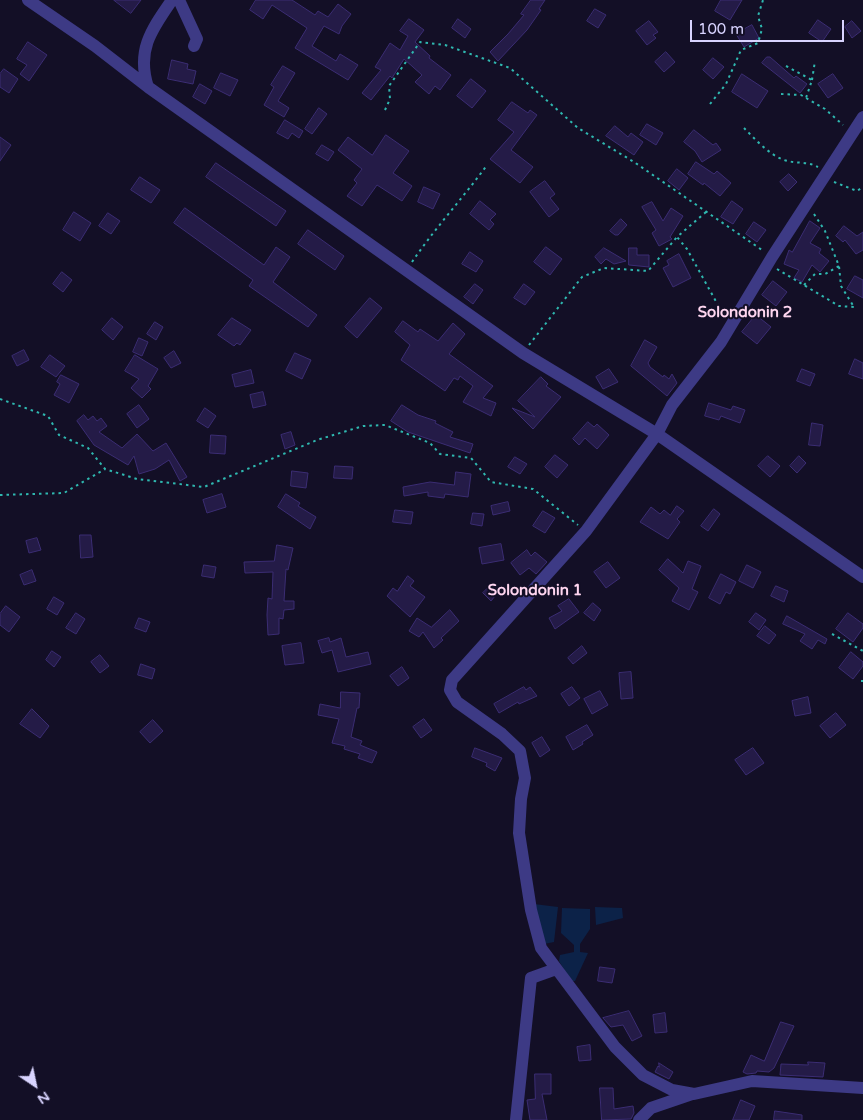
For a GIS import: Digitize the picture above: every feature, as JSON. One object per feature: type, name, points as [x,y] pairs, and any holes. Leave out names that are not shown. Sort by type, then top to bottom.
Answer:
[{"type":"street","points":[[28,0],[524,353],[657,434],[863,577]]},
{"type":"street","points":[[148,87],[143,66],[145,49],[152,29],[172,0]]},
{"type":"street","points":[[179,0],[196,39],[194,46]]},
{"type":"street","points":[[694,1094],[672,1090],[644,1075],[615,1047],[541,948],[530,910],[519,833],[521,799],[525,778],[520,752],[502,734],[457,702],[450,690],[452,680],[586,531],[657,434],[672,405],[730,327],[770,260],[863,117]]},
{"type":"street","points":[[516,1120],[531,978],[556,969]]},
{"type":"street","points":[[638,1120],[651,1108],[694,1094],[752,1080],[863,1088]]},
{"type":"path","points":[[710,104],[726,84],[741,50],[758,43],[762,29],[758,16],[763,0]]},
{"type":"path","points":[[385,110],[390,99],[389,86],[420,42],[445,45],[510,68],[578,128],[634,162],[706,212],[804,285],[838,306],[854,307],[841,286],[839,266],[825,230],[807,203]]},
{"type":"path","points":[[806,98],[812,80],[815,61]]},
{"type":"path","points":[[786,66],[812,80]]},
{"type":"path","points":[[781,94],[801,95],[825,109],[851,135]]},
{"type":"path","points":[[744,128],[762,146],[782,159],[810,163],[825,175],[857,191],[863,187]]},
{"type":"path","points":[[406,270],[433,231],[468,192],[487,165]]},
{"type":"path","points":[[524,353],[582,277],[604,268],[648,271],[677,237],[706,212]]},
{"type":"path","points":[[677,237],[687,249],[730,327]]},
{"type":"path","points":[[804,285],[815,274],[825,274],[839,266]]},
{"type":"path","points":[[0,399],[48,416],[59,436],[88,448],[106,469],[137,479],[204,487],[317,440],[363,426],[385,425],[430,443],[440,454],[471,458],[491,482],[534,490],[586,531]]},
{"type":"path","points":[[0,496],[64,494],[106,469]]},
{"type":"path","points":[[832,634],[863,651]]},
{"type":"water","points":[[534,904],[558,907],[554,942],[544,944]]},
{"type":"water","points":[[595,907],[622,908],[623,918],[596,925]]},
{"type":"water","points":[[562,908],[590,909],[590,929],[580,944],[580,952],[588,953],[575,981],[571,981],[559,961],[560,955],[574,952],[574,945],[561,933]]},
{"type":"building","points":[[114,0],[141,0],[131,13]]},
{"type":"building","points":[[256,0],[292,0],[315,15],[318,11],[328,17],[338,4],[351,14],[342,26],[339,34],[324,26],[312,46],[336,61],[340,54],[358,65],[348,80],[295,48],[307,28],[272,5],[263,19],[250,10]]},
{"type":"building","points":[[531,0],[545,0],[539,9],[541,10],[527,30],[498,61],[490,52],[524,15],[521,14]]},
{"type":"building","points":[[721,0],[742,0],[730,20],[715,11]]},
{"type":"building","points":[[595,9],[606,15],[598,28],[587,21]]},
{"type":"building","points":[[409,19],[424,30],[415,42],[430,56],[429,58],[451,75],[440,90],[435,86],[429,94],[415,82],[422,75],[404,59],[392,78],[390,76],[371,100],[362,93],[381,70],[375,67],[390,43],[400,50],[408,36],[400,31]]},
{"type":"building","points":[[458,19],[471,29],[465,38],[452,28]]},
{"type":"building","points":[[818,20],[831,29],[822,42],[809,33]]},
{"type":"building","points":[[649,21],[658,32],[653,35],[656,38],[647,45],[636,31]]},
{"type":"building","points":[[852,21],[861,31],[852,38],[845,27]]},
{"type":"building","points":[[752,25],[759,38],[744,47],[736,34]]},
{"type":"building","points":[[28,42],[47,55],[29,81],[20,74],[27,65],[17,59]]},
{"type":"building","points":[[666,52],[675,62],[664,72],[655,62]]},
{"type":"building","points":[[767,57],[770,57],[794,78],[796,76],[807,84],[800,93],[762,63]]},
{"type":"building","points":[[713,58],[724,67],[713,79],[703,70]]},
{"type":"building","points":[[172,60],[188,64],[187,69],[196,71],[193,84],[168,79]]},
{"type":"building","points":[[283,66],[295,73],[278,101],[289,108],[284,117],[264,105],[274,87],[271,85]]},
{"type":"building","points":[[4,69],[18,79],[9,93],[0,87],[0,74]]},
{"type":"building","points":[[221,73],[238,80],[230,96],[214,88]]},
{"type":"building","points":[[742,74],[768,91],[757,108],[732,92]]},
{"type":"building","points":[[833,74],[843,88],[828,98],[818,84]]},
{"type":"building","points":[[471,79],[486,91],[472,108],[457,96]]},
{"type":"building","points":[[200,84],[212,91],[205,104],[193,97]]},
{"type":"building","points":[[512,102],[528,113],[530,110],[537,115],[511,150],[533,167],[520,183],[490,159],[514,132],[498,120]]},
{"type":"building","points":[[319,108],[327,114],[312,134],[305,129]]},
{"type":"building","points":[[285,120],[303,131],[299,138],[292,133],[288,139],[277,133]]},
{"type":"building","points":[[647,124],[663,133],[656,145],[640,135]]},
{"type":"building","points":[[615,126],[628,137],[631,133],[643,142],[634,155],[606,136]]},
{"type":"building","points":[[694,130],[713,145],[716,143],[721,150],[702,162],[695,151],[684,142]]},
{"type":"building","points":[[386,135],[409,151],[393,173],[412,186],[402,201],[377,185],[362,206],[347,196],[357,183],[354,180],[362,169],[338,150],[348,137],[372,155]]},
{"type":"building","points":[[0,137],[11,145],[0,161]]},
{"type":"building","points":[[322,145],[334,152],[328,161],[316,154]]},
{"type":"building","points":[[696,162],[714,174],[717,171],[731,183],[720,196],[704,183],[703,185],[688,174]]},
{"type":"building","points":[[216,163],[286,211],[276,226],[206,177]]},
{"type":"building","points":[[677,169],[688,178],[679,190],[668,181]]},
{"type":"building","points":[[789,174],[797,182],[788,191],[780,182]]},
{"type":"building","points":[[140,177],[160,190],[151,203],[131,190]]},
{"type":"building","points":[[545,181],[555,194],[550,198],[559,209],[549,217],[530,192]]},
{"type":"building","points":[[424,187],[440,194],[433,209],[418,202]]},
{"type":"building","points":[[480,201],[496,214],[490,220],[494,224],[489,230],[470,214]]},
{"type":"building","points":[[732,201],[743,209],[733,224],[721,217]]},
{"type":"building","points":[[652,202],[663,221],[671,208],[683,216],[670,237],[672,239],[659,246],[652,233],[656,230],[642,207]]},
{"type":"building","points":[[185,208],[264,265],[276,247],[290,257],[273,282],[317,315],[308,327],[249,286],[253,280],[174,223]]},
{"type":"building","points":[[74,212],[91,223],[80,241],[63,230]]},
{"type":"building","points":[[108,213],[120,221],[111,234],[99,226]]},
{"type":"building","points":[[621,219],[627,225],[618,235],[615,235],[610,231]]},
{"type":"building","points":[[810,221],[820,228],[810,243],[821,249],[819,253],[829,261],[820,272],[812,265],[802,282],[794,278],[799,270],[784,264],[789,250],[792,252]]},
{"type":"building","points":[[754,222],[766,230],[757,242],[746,234]]},
{"type":"building","points":[[844,226],[857,236],[863,232],[863,250],[856,254],[845,240],[843,242],[836,236]]},
{"type":"building","points":[[308,230],[344,256],[335,270],[298,244]]},
{"type":"building","points":[[546,247],[562,259],[550,275],[534,262]]},
{"type":"building","points":[[604,248],[626,261],[614,264],[606,259],[601,264],[595,257]]},
{"type":"building","points":[[629,248],[637,248],[637,255],[649,255],[649,267],[629,265]]},
{"type":"building","points":[[470,252],[483,261],[476,272],[462,264]]},
{"type":"building","points":[[679,254],[691,278],[673,287],[663,268],[669,265],[667,261]]},
{"type":"building","points":[[62,272],[72,280],[63,292],[53,284]]},
{"type":"building","points":[[855,276],[863,280],[863,298],[847,289]]},
{"type":"building","points":[[773,281],[787,292],[776,306],[762,295]]},
{"type":"building","points":[[475,284],[483,290],[473,304],[464,297]]},
{"type":"building","points":[[524,284],[535,292],[525,305],[514,298]]},
{"type":"building","points":[[370,298],[382,308],[357,338],[345,327]]},
{"type":"building","points":[[756,315],[771,327],[757,344],[742,332]]},
{"type":"building","points":[[112,318],[123,327],[113,340],[102,330]]},
{"type":"building","points":[[232,318],[251,330],[240,345],[237,343],[234,346],[218,335]]},
{"type":"building","points":[[403,321],[418,332],[420,329],[438,341],[453,323],[465,334],[449,354],[493,386],[483,398],[496,403],[491,416],[463,402],[473,386],[460,376],[458,380],[454,378],[445,391],[401,360],[410,345],[395,332]]},
{"type":"building","points":[[155,322],[163,327],[156,340],[147,334]]},
{"type":"building","points":[[139,338],[148,342],[142,356],[133,352]]},
{"type":"building","points":[[645,340],[657,347],[648,363],[650,367],[663,377],[664,375],[669,379],[672,374],[677,383],[667,396],[631,366]]},
{"type":"building","points":[[24,350],[29,360],[17,366],[12,356]]},
{"type":"building","points":[[174,351],[181,363],[171,368],[164,358]]},
{"type":"building","points":[[295,353],[311,360],[302,379],[286,371]]},
{"type":"building","points":[[50,355],[65,366],[56,377],[41,367]]},
{"type":"building","points":[[135,355],[158,369],[148,386],[151,389],[142,398],[131,388],[139,379],[125,371]]},
{"type":"building","points":[[855,359],[863,363],[863,379],[849,374]]},
{"type":"building","points":[[609,369],[618,382],[603,389],[596,377]]},
{"type":"building","points":[[802,369],[815,374],[810,386],[797,381]]},
{"type":"building","points":[[251,370],[254,383],[235,387],[232,375]]},
{"type":"building","points":[[61,375],[79,384],[69,403],[54,395],[60,384],[57,382]]},
{"type":"building","points":[[541,377],[548,384],[546,386],[561,397],[533,429],[512,408],[535,417],[518,401]]},
{"type":"building","points":[[263,392],[266,405],[253,408],[250,395]]},
{"type":"building","points":[[709,403],[731,410],[733,406],[745,410],[740,423],[721,416],[719,420],[705,416]]},
{"type":"building","points":[[139,405],[149,419],[137,428],[127,414]]},
{"type":"building","points":[[402,405],[418,415],[436,421],[435,423],[453,432],[450,437],[473,444],[470,453],[408,432],[391,421]]},
{"type":"building","points":[[205,408],[216,416],[208,428],[197,421]]},
{"type":"building","points":[[84,415],[88,420],[93,416],[97,421],[101,418],[107,426],[99,432],[122,448],[137,434],[153,451],[166,443],[187,477],[180,481],[169,460],[155,469],[139,474],[134,456],[128,465],[94,445],[77,421]]},
{"type":"building","points":[[588,422],[594,427],[597,424],[609,435],[597,449],[585,438],[579,445],[573,439]]},
{"type":"building","points":[[812,423],[823,425],[820,446],[809,445]]},
{"type":"building","points":[[291,432],[295,445],[285,449],[281,435]]},
{"type":"building","points":[[211,435],[226,436],[225,454],[210,453]]},
{"type":"building","points":[[555,455],[568,465],[557,478],[545,467]]},
{"type":"building","points":[[768,456],[780,466],[770,477],[758,466]]},
{"type":"building","points":[[799,456],[806,463],[797,473],[790,466]]},
{"type":"building","points":[[515,457],[527,464],[520,474],[508,467]]},
{"type":"building","points":[[335,466],[353,467],[352,479],[334,478]]},
{"type":"building","points":[[292,471],[308,473],[306,488],[291,486]]},
{"type":"building","points":[[456,472],[471,474],[468,497],[445,494],[444,498],[428,496],[428,492],[404,496],[403,487],[430,482],[454,485]]},
{"type":"building","points":[[222,494],[226,507],[207,513],[203,500]]},
{"type":"building","points":[[286,494],[300,503],[298,506],[316,517],[310,529],[278,507]]},
{"type":"building","points":[[508,502],[510,511],[493,515],[491,506]]},
{"type":"building","points":[[677,506],[684,511],[677,519],[680,522],[668,539],[640,522],[651,507],[660,514],[664,510],[670,515]]},
{"type":"building","points":[[714,509],[720,514],[708,531],[701,526]]},
{"type":"building","points":[[395,510],[413,512],[411,524],[393,522]]},
{"type":"building","points":[[543,511],[555,518],[545,533],[533,526]]},
{"type":"building","points":[[473,513],[484,514],[482,526],[471,524]]},
{"type":"building","points":[[80,535],[91,535],[93,557],[81,558]]},
{"type":"building","points":[[37,538],[41,550],[29,553],[26,541]]},
{"type":"building","points":[[501,544],[504,560],[482,564],[479,548]]},
{"type":"building","points":[[277,545],[293,548],[288,570],[286,569],[284,601],[294,601],[294,609],[284,610],[283,619],[279,618],[279,634],[268,635],[268,598],[272,599],[273,572],[245,573],[244,562],[274,561]]},
{"type":"building","points":[[527,550],[531,556],[535,552],[547,562],[536,574],[529,568],[520,575],[511,563]]},
{"type":"building","points":[[668,559],[683,573],[688,561],[701,566],[692,589],[698,592],[689,610],[672,601],[679,588],[659,570]]},
{"type":"building","points":[[608,562],[620,578],[606,588],[594,572]]},
{"type":"building","points":[[204,565],[216,567],[214,578],[202,576]]},
{"type":"building","points":[[747,565],[761,572],[753,588],[739,581]]},
{"type":"building","points":[[32,570],[36,581],[24,585],[20,575]]},
{"type":"building","points":[[721,574],[736,582],[730,594],[726,592],[720,604],[709,598]]},
{"type":"building","points":[[408,576],[414,581],[410,586],[425,597],[410,617],[387,596],[393,588],[397,591]]},
{"type":"building","points":[[492,584],[499,591],[491,601],[483,593]]},
{"type":"building","points":[[776,586],[788,591],[784,602],[771,596]]},
{"type":"building","points":[[54,597],[64,603],[57,615],[47,609]]},
{"type":"building","points":[[569,599],[579,612],[555,629],[549,618],[562,611],[558,606]]},
{"type":"building","points":[[593,603],[601,610],[594,621],[584,613]]},
{"type":"building","points":[[6,606],[20,617],[9,632],[0,625],[0,614]]},
{"type":"building","points":[[450,610],[459,621],[441,638],[443,640],[434,648],[423,632],[419,637],[409,631],[417,618],[431,627]]},
{"type":"building","points":[[76,613],[85,619],[76,634],[66,628]]},
{"type":"building","points":[[756,613],[766,620],[759,630],[749,622]]},
{"type":"building","points":[[848,613],[863,624],[863,628],[853,642],[836,629]]},
{"type":"building","points":[[787,616],[827,639],[825,644],[818,640],[812,649],[800,641],[805,634],[783,624]]},
{"type":"building","points":[[139,618],[150,622],[146,632],[135,628]]},
{"type":"building","points":[[765,626],[776,635],[769,644],[757,636]]},
{"type":"building","points":[[329,638],[330,642],[341,638],[346,657],[368,652],[371,664],[338,672],[332,650],[322,653],[318,641]]},
{"type":"building","points":[[301,643],[304,663],[285,665],[282,646]]},
{"type":"building","points":[[582,646],[587,653],[573,664],[568,658]]},
{"type":"building","points":[[52,651],[61,657],[54,667],[46,660]]},
{"type":"building","points":[[851,652],[863,662],[863,666],[853,679],[839,668]]},
{"type":"building","points":[[100,655],[109,666],[100,673],[91,662]]},
{"type":"building","points":[[141,664],[155,669],[152,679],[138,675]]},
{"type":"building","points":[[402,667],[409,678],[398,686],[390,676]]},
{"type":"building","points":[[631,672],[633,698],[621,699],[619,673]]},
{"type":"building","points":[[524,687],[526,690],[530,687],[537,696],[519,704],[518,702],[499,713],[494,704]]},
{"type":"building","points":[[572,687],[580,698],[569,706],[561,694]]},
{"type":"building","points":[[600,691],[608,705],[592,714],[584,699]]},
{"type":"building","points":[[341,692],[360,693],[359,708],[357,708],[351,737],[362,741],[360,745],[377,752],[372,763],[358,758],[360,754],[344,749],[345,746],[332,743],[339,719],[318,715],[320,704],[340,708]]},
{"type":"building","points":[[808,697],[811,713],[795,716],[792,701]]},
{"type":"building","points":[[32,709],[49,726],[40,738],[20,724]]},
{"type":"building","points":[[836,713],[846,725],[830,738],[820,726]]},
{"type":"building","points":[[424,719],[432,730],[421,738],[413,727]]},
{"type":"building","points":[[153,720],[163,731],[150,743],[140,732]]},
{"type":"building","points":[[587,725],[593,735],[573,750],[566,737]]},
{"type":"building","points":[[542,737],[550,750],[540,757],[532,743]]},
{"type":"building","points":[[475,748],[502,758],[495,771],[486,766],[487,763],[472,757]]},
{"type":"building","points":[[753,748],[764,763],[746,775],[735,760]]},
{"type":"building","points":[[600,967],[615,969],[612,983],[598,981]]},
{"type":"building","points":[[629,1011],[642,1036],[632,1041],[623,1025],[611,1027],[603,1018]]},
{"type":"building","points":[[665,1013],[667,1032],[655,1033],[653,1015]]},
{"type":"building","points":[[781,1022],[794,1026],[774,1068],[769,1072],[757,1071],[756,1073],[747,1074],[743,1072],[751,1055],[764,1061]]},
{"type":"building","points":[[590,1045],[591,1060],[579,1061],[577,1047]]},
{"type":"building","points":[[808,1062],[825,1063],[823,1077],[780,1075],[781,1064],[808,1065]]},
{"type":"building","points":[[659,1063],[673,1072],[669,1079],[655,1072],[659,1067]]},
{"type":"building","points":[[535,1074],[551,1074],[551,1094],[542,1094],[547,1120],[530,1120],[527,1100],[535,1099]]},
{"type":"building","points":[[600,1088],[613,1088],[614,1109],[633,1106],[634,1113],[631,1119],[602,1120]]},
{"type":"building","points":[[741,1100],[755,1106],[749,1120],[733,1120]]},
{"type":"building","points":[[775,1111],[802,1115],[802,1120],[774,1120]]},
{"type":"district","name":"Solondonin 2","points":[[745,313]]},
{"type":"district","name":"Solondonin 1","points":[[535,591]]}]
